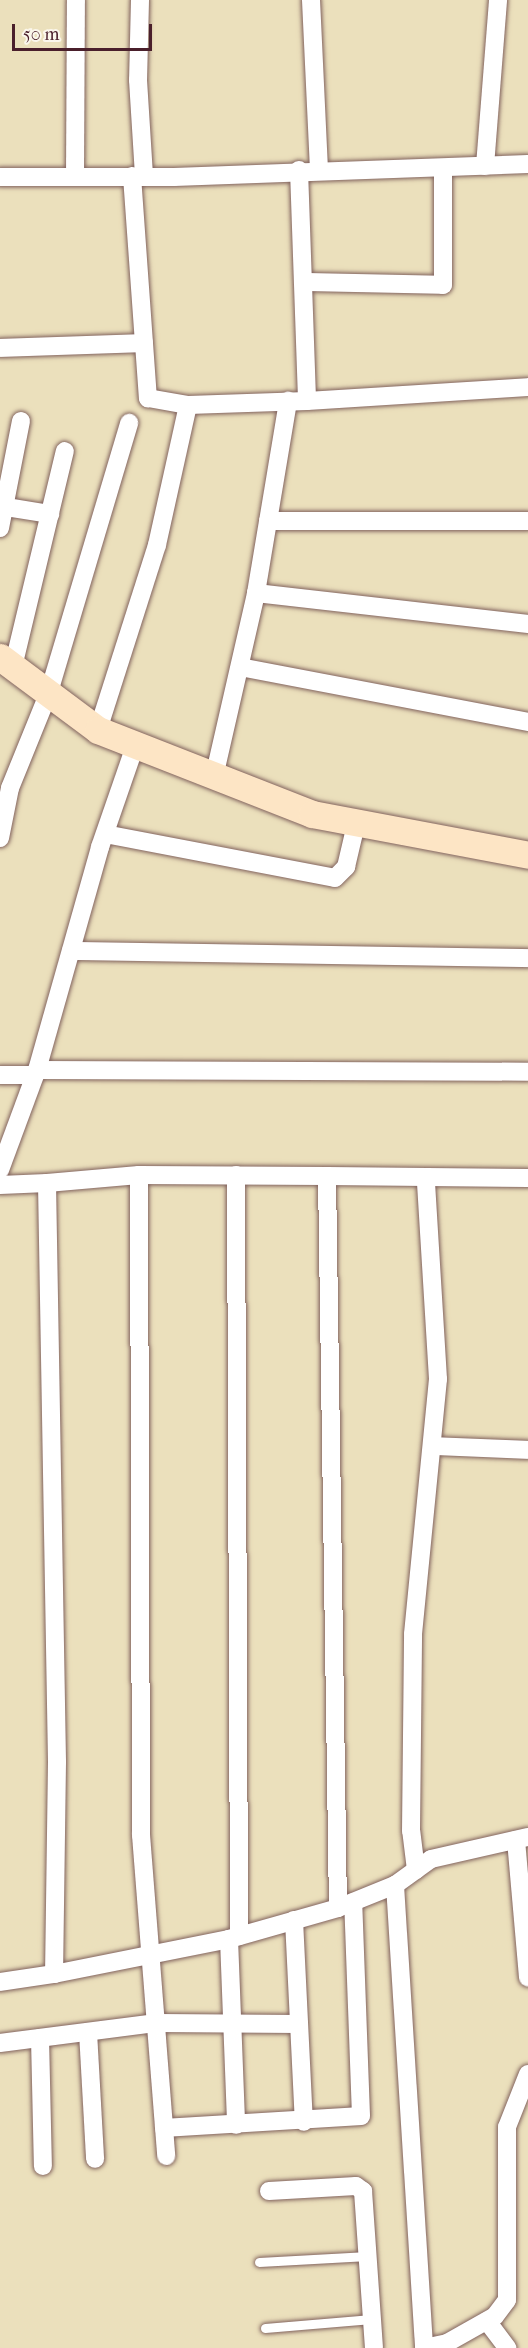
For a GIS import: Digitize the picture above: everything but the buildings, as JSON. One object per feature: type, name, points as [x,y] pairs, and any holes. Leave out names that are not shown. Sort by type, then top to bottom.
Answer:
[{"type":"street","points":[[75,177],[76,0]]},
{"type":"street","points":[[141,0],[138,176],[148,398],[188,405],[307,401],[528,387]]},
{"type":"street","points":[[311,0],[319,170]]},
{"type":"street","points":[[485,166],[498,0]]},
{"type":"street","points":[[0,177],[138,176],[528,164]]},
{"type":"street","points":[[304,282],[443,285],[443,168]]},
{"type":"street","points":[[299,170],[307,401]]},
{"type":"street","points":[[0,348],[144,343]]},
{"type":"street","points":[[214,777],[256,593],[288,400]]},
{"type":"street","points":[[98,730],[157,545],[188,405]]},
{"type":"street","points":[[0,528],[2,507],[21,421]]},
{"type":"street","points":[[0,838],[10,788],[49,692],[129,423]]},
{"type":"street","points":[[65,451],[50,514],[7,662],[98,730],[312,814],[357,820],[528,855]]},
{"type":"street","points":[[2,507],[50,514]]},
{"type":"street","points":[[268,521],[528,521]]},
{"type":"street","points":[[256,593],[528,624]]},
{"type":"street","points":[[240,667],[528,722]]},
{"type":"street","points":[[0,1170],[36,1073],[105,834],[135,746]]},
{"type":"street","points":[[105,834],[335,878],[346,867],[357,820]]},
{"type":"street","points":[[71,951],[528,958]]},
{"type":"street","points":[[0,1075],[528,1072]]},
{"type":"street","points":[[139,1175],[141,1834],[153,1956],[166,2156]]},
{"type":"street","points":[[0,1185],[139,1175],[327,1176],[426,1180],[528,1178]]},
{"type":"street","points":[[236,1175],[232,2025],[236,2125]]},
{"type":"street","points":[[164,2128],[304,2122],[361,2116],[346,1905],[327,1176]]},
{"type":"street","points":[[416,1870],[411,1831],[412,1634],[433,1446],[438,1379],[426,1180]]},
{"type":"street","points":[[47,1183],[57,1762],[54,1974]]},
{"type":"street","points":[[433,1446],[528,1450]]},
{"type":"street","points":[[0,1982],[153,1956],[234,1937],[346,1905],[395,1885],[431,1859],[522,1838],[528,1977]]},
{"type":"street","points":[[395,1885],[424,2348],[447,2343],[487,2321],[501,2309],[509,2292],[507,2127],[528,2074]]},
{"type":"street","points":[[294,1920],[304,2122]]},
{"type":"street","points":[[0,2043],[157,2023],[299,2024]]},
{"type":"street","points":[[88,2032],[95,2159]]},
{"type":"street","points":[[40,2038],[44,2166]]},
{"type":"street","points":[[269,2191],[360,2188],[375,2348]]},
{"type":"street","points":[[487,2321],[507,2348]]},
{"type":"lane","points":[[259,2262],[368,2256]]},
{"type":"lane","points":[[265,2328],[372,2319]]}]
